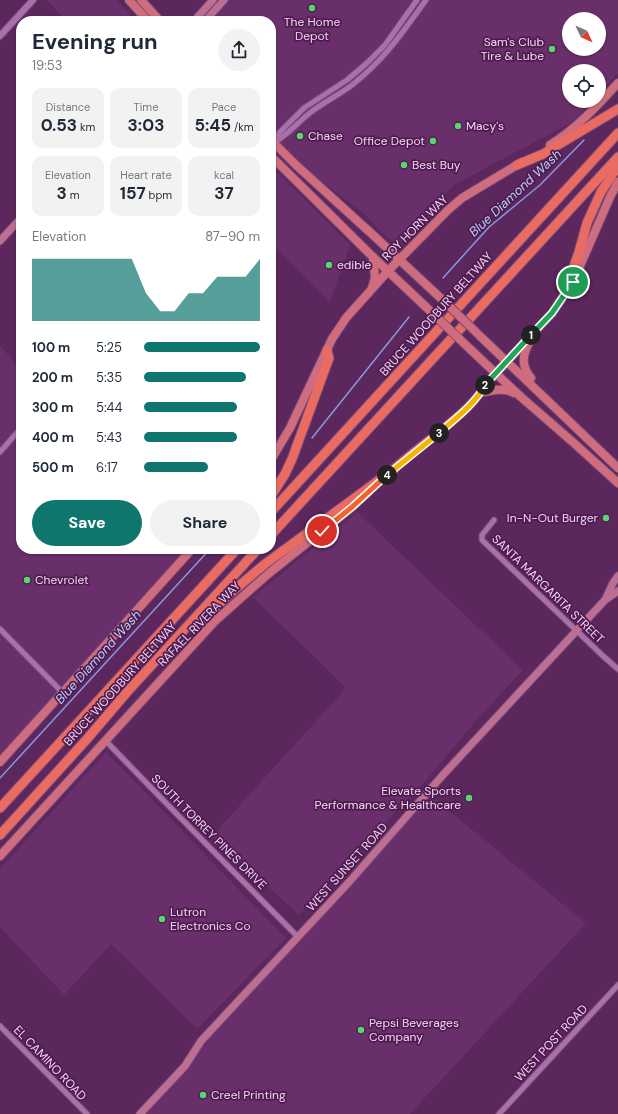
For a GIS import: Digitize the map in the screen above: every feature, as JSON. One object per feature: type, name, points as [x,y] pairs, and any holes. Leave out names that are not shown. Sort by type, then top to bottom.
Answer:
[{"type":"highway","points":[[517,165],[543,154],[618,109]]},
{"type":"highway","name":"BRUCE WOODBURY BELTWAY","points":[[276,507],[618,133]]},
{"type":"highway","points":[[276,530],[618,157]]},
{"type":"highway","points":[[564,294],[587,224],[601,192],[618,166]]},
{"type":"highway","points":[[276,488],[292,459],[329,358],[326,350]]},
{"type":"highway","points":[[179,636],[194,627],[265,564],[394,469]]},
{"type":"highway","name":"BRUCE WOODBURY BELTWAY","points":[[0,808],[232,554]]},
{"type":"highway","name":"BRUCE WOODBURY BELTWAY","points":[[0,835],[253,554]]},
{"type":"main road","points":[[129,0],[143,16]]},
{"type":"main road","points":[[141,0],[155,16]]},
{"type":"main road","points":[[199,16],[213,0]]},
{"type":"main road","points":[[210,16],[224,0]]},
{"type":"main road","name":"ROY HORN WAY","points":[[276,452],[290,428],[326,350],[346,318],[388,271],[436,221],[462,198],[556,142],[584,119],[618,83]]},
{"type":"main road","points":[[276,148],[400,259],[618,468]]},
{"type":"main road","points":[[276,161],[373,257],[496,374],[618,484]]},
{"type":"main road","name":"RAFAEL RIVERA WAY","points":[[0,856],[211,625],[268,574],[352,507],[394,469],[451,423],[482,392],[485,385],[552,313],[573,282],[618,182]]},
{"type":"main road","points":[[0,241],[16,223]]},
{"type":"main road","points":[[372,289],[375,278],[373,257]]},
{"type":"main road","points":[[536,330],[523,356],[526,372],[555,402],[566,418]]},
{"type":"main road","points":[[482,392],[503,389],[512,391],[522,397]]},
{"type":"main road","points":[[0,762],[188,554]]},
{"type":"main road","name":"WEST SUNSET ROAD","points":[[605,600],[618,576]]},
{"type":"main road","name":"WEST SUNSET ROAD","points":[[140,1114],[185,1066],[201,1041],[350,881],[452,766],[605,600],[618,591]]},
{"type":"street","points":[[18,16],[33,0]]},
{"type":"street","points":[[276,138],[279,133],[304,108],[347,80],[367,63],[385,44],[417,0]]},
{"type":"street","points":[[276,142],[284,137],[297,123],[352,86],[372,68],[390,49],[426,0]]},
{"type":"street","points":[[0,36],[16,19]]},
{"type":"street","points":[[0,452],[16,434]]},
{"type":"street","name":"SANTA MARGARITA STREET","points":[[494,520],[482,535],[482,540],[618,668]]},
{"type":"street","points":[[0,629],[63,693]]},
{"type":"street","name":"SOUTH TORREY PINES DRIVE","points":[[106,741],[174,813],[204,841],[298,937]]},
{"type":"street","name":"WEST POST ROAD","points":[[499,1114],[618,985]]},
{"type":"street","name":"EL CAMINO ROAD","points":[[0,1026],[87,1114]]},
{"type":"shaded area","points":[[47,0],[117,0],[131,16],[61,16]]},
{"type":"shaded area","points":[[229,0],[618,0],[618,73],[606,86],[606,64],[562,64],[562,108],[586,108],[574,121],[454,185],[397,246],[379,230],[367,216],[316,177],[276,138],[276,16],[214,16]]},
{"type":"shaded area","points":[[276,171],[350,245],[330,302],[276,248]]},
{"type":"shaded area","points":[[0,346],[16,364],[16,554],[183,554],[0,755]]},
{"type":"shaded area","points":[[276,434],[277,435],[278,441],[276,444]]},
{"type":"shaded area","points":[[357,512],[523,670],[475,722],[428,778],[299,915],[212,836],[346,688],[253,597]]},
{"type":"shaded area","points":[[106,752],[286,938],[197,1029],[111,944],[64,995],[0,927],[0,869]]},
{"type":"shaded area","points":[[427,793],[586,923],[410,1114],[140,1114],[201,1041]]},
{"type":"waterway","name":"Blue Diamond Wash","points":[[443,278],[489,227],[540,185],[584,140]]},
{"type":"waterway","name":"Blue Diamond Wash","points":[[312,438],[409,317]]},
{"type":"waterway","name":"Blue Diamond Wash","points":[[0,778],[205,554]]},
{"type":"place","name":"The Home Depot","points":[[312,8]]},
{"type":"place","name":"Sam's Club Tire & Lube","points":[[552,49]]},
{"type":"place","name":"Macy's","points":[[458,126]]},
{"type":"place","name":"Chase","points":[[300,136]]},
{"type":"place","name":"Office Depot","points":[[433,141]]},
{"type":"place","name":"Best Buy","points":[[404,165]]},
{"type":"place","name":"edible","points":[[329,265]]},
{"type":"place","name":"In-N-Out Burger","points":[[606,518]]},
{"type":"place","name":"Chevrolet","points":[[27,580]]},
{"type":"place","name":"Elevate Sports Performance & Healthcare","points":[[469,798]]},
{"type":"place","name":"Lutron Electronics Co","points":[[162,919]]},
{"type":"place","name":"Pepsi Beverages Company","points":[[361,1030]]},
{"type":"place","name":"Creel Printing","points":[[203,1095]]},
{"type":"route","points":[[322,531],[352,507],[394,469],[451,423],[482,392],[485,385],[552,313],[573,282]]}]
